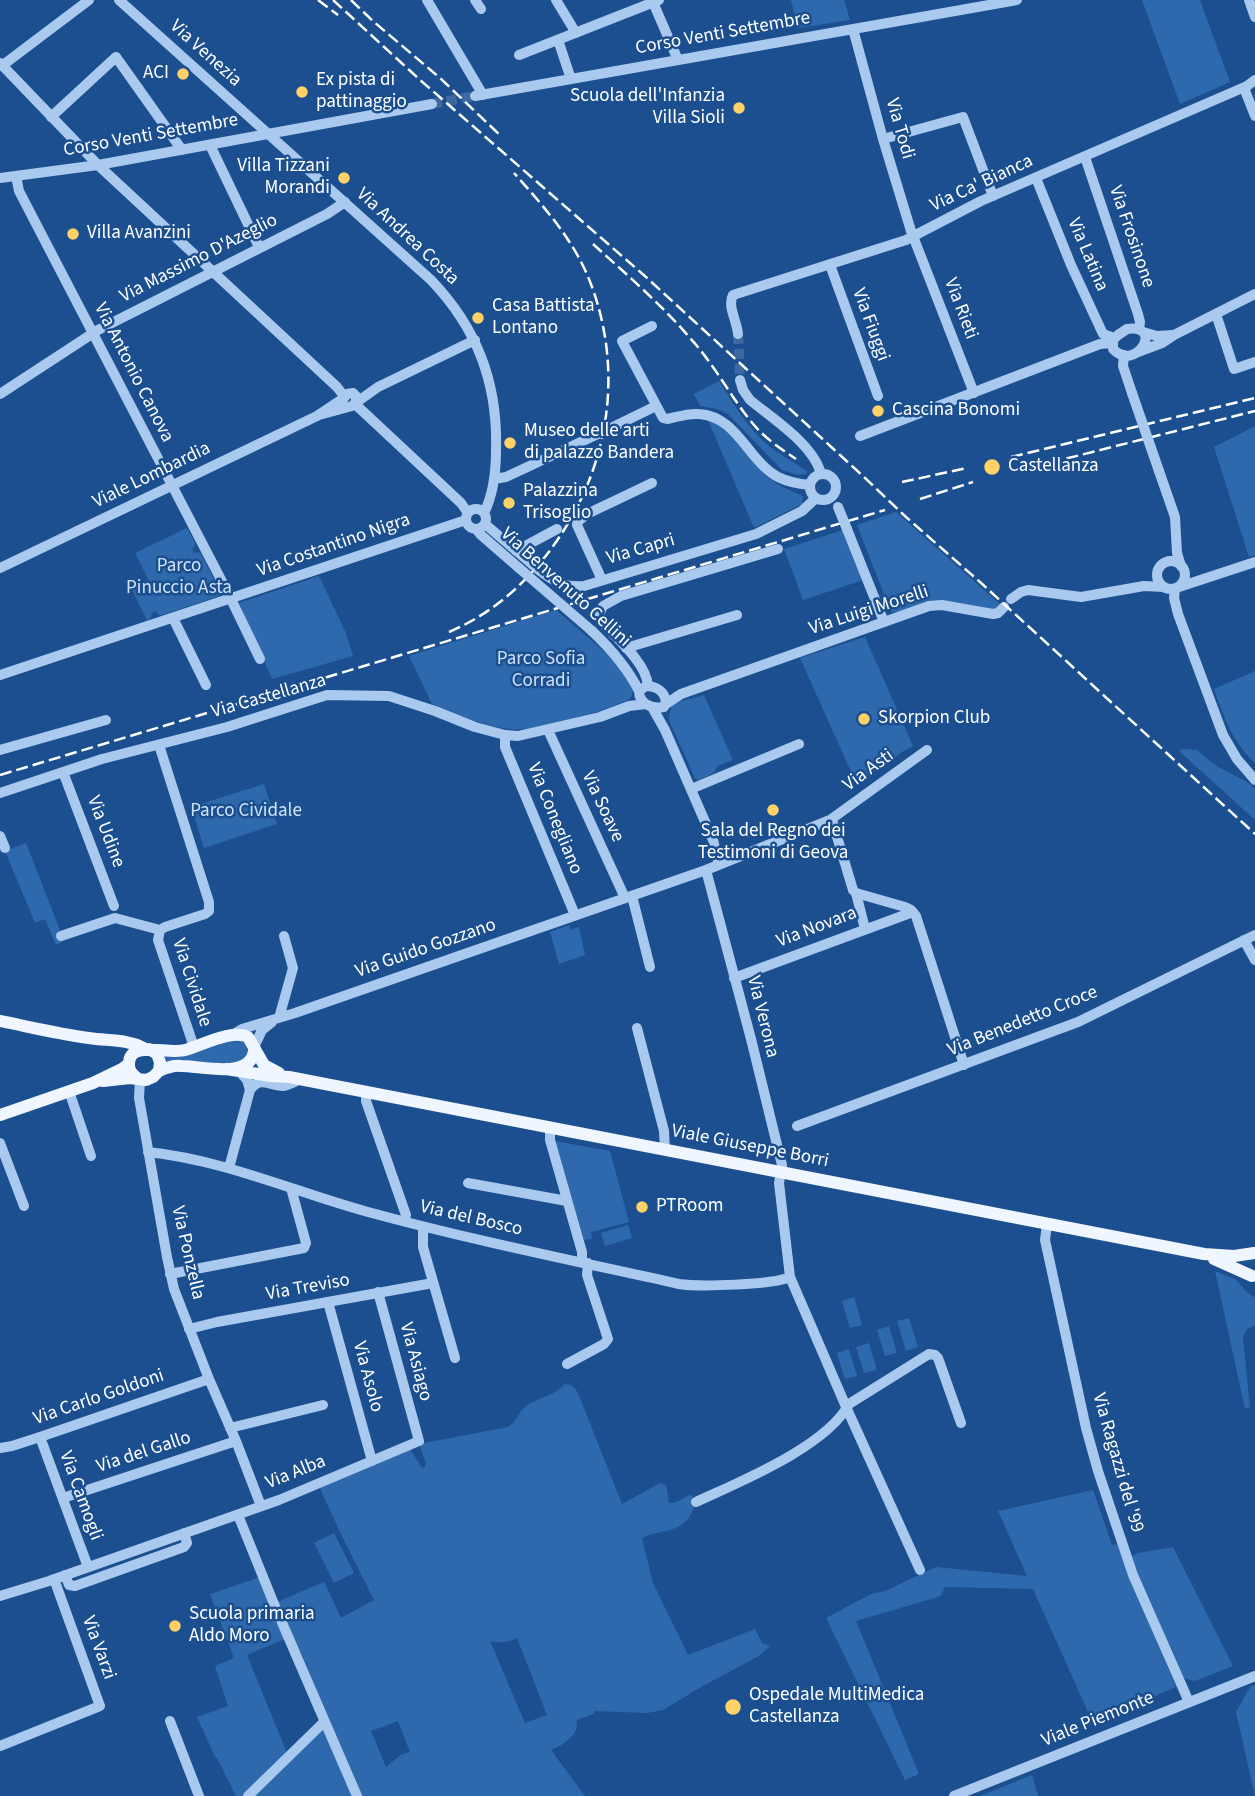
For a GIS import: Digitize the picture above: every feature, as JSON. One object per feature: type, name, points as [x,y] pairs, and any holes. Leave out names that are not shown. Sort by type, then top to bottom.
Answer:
[{"type":"main road","points":[[0,1021],[91,1039],[122,1049],[129,1061],[131,1072],[139,1079]]},
{"type":"main road","points":[[0,1115],[93,1083],[124,1068],[135,1051],[146,1049],[176,1052],[232,1035],[247,1036],[265,1067],[295,1078]]},
{"type":"main road","points":[[91,1039],[135,1044],[155,1053],[159,1058],[159,1071]]},
{"type":"main road","points":[[93,1083],[153,1077],[159,1071],[176,1066],[240,1068],[253,1058],[254,1048]]},
{"type":"main road","points":[[226,1069],[295,1078]]},
{"type":"main road","name":"Viale Giuseppe Borri","points":[[295,1078],[1204,1254],[1234,1256],[1255,1253]]},
{"type":"main road","name":"Viale Giuseppe Borri","points":[[1253,1277],[1247,1266],[1255,1253]]},
{"type":"main road","name":"Viale Giuseppe Borri","points":[[1204,1254],[1253,1277]]},
{"type":"street","points":[[89,0],[3,69],[98,165],[461,503],[468,526],[480,526],[486,517],[476,509],[467,517]]},
{"type":"street","name":"Via Venezia","points":[[120,0],[268,133]]},
{"type":"street","name":"Corso Venti Settembre","points":[[427,0],[479,95],[1017,0]]},
{"type":"street","points":[[556,0],[576,33]]},
{"type":"street","points":[[1249,0],[1255,17]]},
{"type":"street","points":[[519,55],[655,1],[678,60]]},
{"type":"street","name":"Via Todi","points":[[853,29],[913,237]]},
{"type":"street","points":[[558,40],[571,79]]},
{"type":"street","points":[[51,117],[116,57],[182,150]]},
{"type":"street","name":"Via Ca' Bianca","points":[[738,334],[737,321],[730,304],[734,295],[913,237],[993,196],[1250,85],[1255,116]]},
{"type":"street","name":"Corso Venti Settembre","points":[[0,178],[98,165],[432,104]]},
{"type":"street","points":[[883,139],[963,117],[993,196]]},
{"type":"street","name":"Via Andrea Costa","points":[[268,133],[431,279],[463,320],[475,341],[483,359],[494,402],[494,479],[484,513]]},
{"type":"street","points":[[210,145],[259,247]]},
{"type":"street","name":"Via Frosinone","points":[[1085,157],[1141,330]]},
{"type":"street","name":"Via Antonio Canova","points":[[16,176],[19,191],[260,659]]},
{"type":"street","name":"Via Latina","points":[[1037,178],[1071,265],[1103,334],[1113,341]]},
{"type":"street","name":"Via Massimo D'Azeglio","points":[[0,394],[93,333],[331,212],[345,202]]},
{"type":"street","name":"Via Rieti","points":[[913,237],[974,393]]},
{"type":"street","name":"Via Fiuggi","points":[[830,265],[878,396]]},
{"type":"street","points":[[1113,341],[1114,351],[1129,355],[1158,345],[1255,294]]},
{"type":"street","points":[[1216,314],[1234,369],[1255,362]]},
{"type":"street","points":[[652,326],[622,341],[665,419],[695,414],[717,418],[729,426],[774,474],[790,482],[810,485]]},
{"type":"street","points":[[860,436],[1113,341],[1127,330],[1141,330],[1157,337],[1174,335]]},
{"type":"street","points":[[1138,352],[1145,342],[1141,330]]},
{"type":"street","name":"Viale Lombardia","points":[[0,568],[475,341]]},
{"type":"street","points":[[1124,355],[1123,366],[1175,517],[1177,553],[1184,580],[1172,588]]},
{"type":"street","points":[[740,380],[750,400],[807,447],[818,463],[821,474]]},
{"type":"street","points":[[613,427],[656,406]]},
{"type":"street","points":[[494,479],[510,476],[600,433]]},
{"type":"street","points":[[821,474],[830,476],[836,487],[833,495],[827,499],[816,498],[811,492],[810,485],[814,477],[821,474]]},
{"type":"street","points":[[602,580],[577,526],[578,522],[587,514],[652,483]]},
{"type":"street","points":[[833,495],[884,622]]},
{"type":"street","name":"Via Capri","points":[[480,526],[554,581],[567,586],[583,586],[756,534],[802,511],[816,498]]},
{"type":"street","name":"Via Costantino Nigra","points":[[0,675],[467,517]]},
{"type":"street","name":"Via Benvenuto Cellini","points":[[480,526],[485,540],[592,631],[618,657],[645,695]]},
{"type":"street","points":[[516,551],[557,529]]},
{"type":"street","points":[[1176,542],[1171,555],[1159,567],[1158,580],[1172,588],[1178,614],[1220,726],[1230,749],[1255,780]]},
{"type":"street","points":[[719,865],[713,840],[691,789],[665,730],[645,695],[645,674],[600,620],[600,612],[605,604],[627,594],[778,549]]},
{"type":"street","points":[[1165,563],[1174,562],[1198,577],[1206,577]]},
{"type":"street","points":[[1012,599],[1028,590],[1081,597],[1144,586],[1172,588],[1255,562]]},
{"type":"street","points":[[1144,586],[1157,575]]},
{"type":"street","name":"Via Luigi Morelli","points":[[664,701],[936,605],[993,614],[1004,607]]},
{"type":"street","points":[[626,648],[737,615]]},
{"type":"street","points":[[173,618],[206,685]]},
{"type":"street","points":[[645,695],[656,688],[664,701],[665,730]]},
{"type":"street","points":[[645,695],[664,701]]},
{"type":"street","name":"Via Castellanza","points":[[0,793],[107,758],[227,727],[317,697],[389,696],[471,726],[505,735],[521,736],[602,716],[629,706],[645,695]]},
{"type":"street","points":[[0,750],[106,720]]},
{"type":"street","name":"Via Soave","points":[[548,730],[628,897]]},
{"type":"street","name":"Via Conegliano","points":[[505,735],[505,747],[575,915]]},
{"type":"street","points":[[691,789],[799,744]]},
{"type":"street","name":"Via Cividale","points":[[61,936],[116,918],[160,930],[209,911],[210,906],[159,745]]},
{"type":"street","name":"Via Asti","points":[[832,820],[927,750]]},
{"type":"street","name":"Via Udine","points":[[63,772],[114,905]]},
{"type":"street","points":[[832,820],[866,929]]},
{"type":"street","name":"Via Guido Gozzano","points":[[232,1035],[242,1029],[706,870],[832,820]]},
{"type":"street","points":[[0,836],[5,848]]},
{"type":"street","name":"Via Verona","points":[[706,870],[780,1158],[781,1173]]},
{"type":"street","name":"Via Novara","points":[[856,893],[904,906],[913,912]]},
{"type":"street","points":[[628,897],[650,967]]},
{"type":"street","points":[[913,912],[918,920],[964,1065]]},
{"type":"street","name":"Via Novara","points":[[734,978],[913,912]]},
{"type":"street","name":"Via Cividale","points":[[160,930],[158,940],[194,1047]]},
{"type":"street","name":"Via Benedetto Croce","points":[[797,1126],[1085,1019],[1255,935]]},
{"type":"street","points":[[254,1048],[264,1028],[279,1018],[293,968],[284,936]]},
{"type":"street","points":[[1244,940],[1255,960]]},
{"type":"street","points":[[0,1011],[0,1021]]},
{"type":"street","points":[[637,1028],[664,1130],[666,1150]]},
{"type":"street","points":[[240,1072],[247,1078],[250,1090]]},
{"type":"street","points":[[229,1168],[250,1090],[254,1084],[260,1082],[284,1086],[295,1078]]},
{"type":"street","name":"Via Ponzella","points":[[139,1079],[139,1096],[170,1274],[189,1329],[261,1506]]},
{"type":"street","points":[[69,1091],[90,1156]]},
{"type":"street","points":[[366,1092],[366,1100],[406,1215]]},
{"type":"street","points":[[550,1128],[550,1140],[608,1339],[604,1344],[567,1364]]},
{"type":"street","points":[[0,1143],[24,1206]]},
{"type":"street","name":"Via del Bosco","points":[[148,1152],[229,1168],[423,1227],[688,1285],[775,1281],[790,1277]]},
{"type":"street","points":[[781,1173],[779,1184],[790,1277],[920,1570]]},
{"type":"street","points":[[468,1183],[567,1201]]},
{"type":"street","points":[[170,1274],[304,1248],[306,1243],[291,1188]]},
{"type":"street","name":"Via Ragazzi del '99","points":[[1047,1224],[1045,1240],[1095,1462],[1133,1576],[1189,1702]]},
{"type":"street","points":[[423,1227],[422,1244],[455,1358]]},
{"type":"street","name":"Via Treviso","points":[[189,1329],[433,1283]]},
{"type":"street","name":"Via Asiago","points":[[378,1292],[419,1441]]},
{"type":"street","name":"Via Asolo","points":[[328,1302],[372,1461]]},
{"type":"street","points":[[696,1502],[746,1479],[813,1442],[845,1413],[849,1404],[929,1354],[938,1358],[961,1423]]},
{"type":"street","name":"Via Carlo Goldoni","points":[[0,1448],[209,1379]]},
{"type":"street","points":[[230,1428],[323,1405]]},
{"type":"street","name":"Via Camogli","points":[[40,1437],[88,1567]]},
{"type":"street","name":"Via del Gallo","points":[[63,1498],[236,1441]]},
{"type":"street","name":"Via Alba","points":[[0,1596],[238,1515],[419,1441]]},
{"type":"street","points":[[238,1515],[357,1796]]},
{"type":"street","name":"Via Alba","points":[[60,1577],[71,1586],[184,1547],[187,1543],[184,1533]]},
{"type":"street","name":"Via Varzi","points":[[0,1746],[100,1706],[60,1577]]},
{"type":"street","name":"Viale Piemonte","points":[[954,1796],[1255,1676]]},
{"type":"street","points":[[170,1721],[199,1796]]},
{"type":"street","points":[[248,1796],[324,1722]]},
{"type":"green space","points":[[791,0],[844,0],[850,20],[798,28]]},
{"type":"green space","points":[[1142,0],[1200,0],[1230,82],[1180,104]]},
{"type":"green space","points":[[719,381],[758,435],[774,450],[807,471],[806,474],[797,475],[782,470],[728,414],[700,406],[694,394]]},
{"type":"green space","points":[[708,420],[724,428],[767,477],[801,495],[802,504],[754,528]]},
{"type":"green space","points":[[1255,426],[1255,555],[1249,557],[1214,447]]},
{"type":"green space","points":[[896,512],[1001,605],[996,610],[937,601],[891,612],[857,525]]},
{"type":"green space","name":"Parco Pinuccio Asta","points":[[187,528],[195,543],[192,549],[194,553],[201,554],[222,595],[162,615],[158,615],[156,611],[147,620],[132,590],[149,581],[135,553]]},
{"type":"green space","points":[[843,530],[863,580],[803,600],[784,549]]},
{"type":"green space","points":[[319,576],[345,631],[353,656],[272,679],[239,603]]},
{"type":"green space","name":"Parco Sofia Corradi","points":[[556,610],[606,653],[620,669],[633,688],[632,696],[628,700],[597,712],[528,729],[503,728],[479,722],[432,704],[409,656]]},
{"type":"green space","name":"Skorpion Club","points":[[865,637],[913,746],[857,785],[800,658]]},
{"type":"green space","points":[[1255,671],[1255,763],[1235,738],[1214,689]]},
{"type":"green space","points":[[704,695],[733,760],[717,766],[714,773],[698,780],[669,719],[672,706]]},
{"type":"green space","points":[[1197,750],[1218,767],[1249,783],[1255,789],[1255,820],[1179,751]]},
{"type":"green space","name":"Parco Cividale","points":[[264,784],[277,824],[204,848],[191,807]]},
{"type":"green space","points":[[26,843],[60,930],[58,931],[62,942],[56,945],[45,919],[35,923],[5,851]]},
{"type":"green space","points":[[570,925],[570,930],[579,927],[585,955],[559,964],[550,932]]},
{"type":"green space","points":[[233,1039],[244,1042],[248,1051],[241,1063],[166,1063],[165,1056]]},
{"type":"green space","points":[[555,1141],[610,1151],[629,1222],[591,1232],[592,1239],[584,1240]]},
{"type":"green space","points":[[628,1225],[632,1238],[605,1246],[601,1233]]},
{"type":"green space","points":[[1215,1271],[1235,1279],[1255,1297],[1255,1325],[1246,1330],[1243,1337],[1250,1407],[1245,1409]]},
{"type":"green space","points":[[854,1297],[862,1325],[850,1328],[842,1301]]},
{"type":"green space","points":[[909,1318],[918,1347],[906,1351],[897,1321]]},
{"type":"green space","points":[[889,1326],[897,1353],[885,1356],[877,1330]]},
{"type":"green space","points":[[869,1343],[877,1370],[864,1373],[856,1347]]},
{"type":"green space","points":[[849,1349],[857,1376],[845,1379],[837,1353]]},
{"type":"green space","points":[[565,1384],[570,1385],[578,1393],[622,1504],[660,1483],[666,1485],[669,1503],[692,1495],[694,1508],[688,1519],[677,1528],[642,1538],[653,1583],[688,1655],[755,1629],[762,1643],[770,1646],[759,1656],[663,1710],[647,1713],[594,1711],[594,1714],[576,1720],[573,1734],[566,1742],[551,1750],[585,1796],[236,1796],[197,1717],[228,1706],[215,1666],[234,1658],[210,1594],[260,1577],[285,1639],[247,1655],[287,1753],[328,1720],[301,1652],[297,1652],[277,1602],[324,1582],[341,1618],[374,1600],[319,1486],[410,1449],[422,1468],[425,1467],[419,1444],[508,1427],[526,1406]],"holes":[[[517,1638],[547,1715],[525,1723],[490,1641],[504,1642]],[[398,1721],[410,1752],[402,1754],[386,1767],[371,1731]]]},
{"type":"green space","points":[[1093,1490],[1112,1545],[1117,1544],[1176,1687],[1093,1723],[1033,1589],[945,1587],[941,1596],[856,1621],[919,1774],[905,1780],[826,1618],[871,1594],[885,1591],[936,1567],[1027,1576],[998,1511]]},
{"type":"green space","points":[[334,1533],[354,1573],[334,1583],[314,1543]]},
{"type":"green space","points":[[1173,1547],[1233,1666],[1195,1681],[1184,1678],[1132,1556]]},
{"type":"green space","points":[[1255,1685],[1255,1796],[1236,1712],[1250,1687]]},
{"type":"green space","points":[[1032,1775],[1038,1796],[980,1796]]},
{"type":"tunnel","points":[[432,104],[475,96]]},
{"type":"tunnel","points":[[738,334],[740,380]]},
{"type":"railway","points":[[318,0],[338,15]]},
{"type":"railway","points":[[333,0],[419,79],[646,277],[1255,834]]},
{"type":"railway","points":[[351,0],[501,136]]},
{"type":"railway","points":[[449,632],[473,620],[505,598],[534,570],[558,540],[577,507],[592,472],[608,399],[608,362],[603,324],[592,287],[559,226],[514,173]]},
{"type":"railway","points":[[593,244],[679,325],[759,430],[796,459]]},
{"type":"railway","points":[[1011,457],[1255,398]]},
{"type":"railway","points":[[1017,471],[1255,411]]},
{"type":"railway","points":[[902,482],[967,468]]},
{"type":"railway","points":[[920,499],[973,482]]},
{"type":"railway","points":[[0,775],[885,510]]},
{"type":"place","name":"ACI","points":[[183,74]]},
{"type":"place","name":"Ex pista di pattinaggio","points":[[302,92]]},
{"type":"place","name":"Scuola dell'Infanzia Villa Sioli","points":[[739,108]]},
{"type":"place","name":"Villa Tizzani Morandi","points":[[344,178]]},
{"type":"place","name":"Villa Avanzini","points":[[73,234]]},
{"type":"place","name":"Casa Battista Lontano","points":[[478,318]]},
{"type":"place","name":"Cascina Bonomi","points":[[878,411]]},
{"type":"place","name":"Museo delle arti di palazzo Bandera","points":[[510,443]]},
{"type":"place","name":"Castellanza","points":[[992,467]]},
{"type":"place","name":"Palazzina Trisoglio","points":[[509,503]]},
{"type":"place","name":"Skorpion Club","points":[[864,719]]},
{"type":"place","name":"Sala del Regno dei Testimoni di Geova","points":[[773,810]]},
{"type":"place","name":"PTRoom","points":[[642,1207]]},
{"type":"place","name":"Scuola primaria Aldo Moro","points":[[175,1626]]},
{"type":"place","name":"Ospedale MultiMedica Castellanza","points":[[733,1707]]}]
